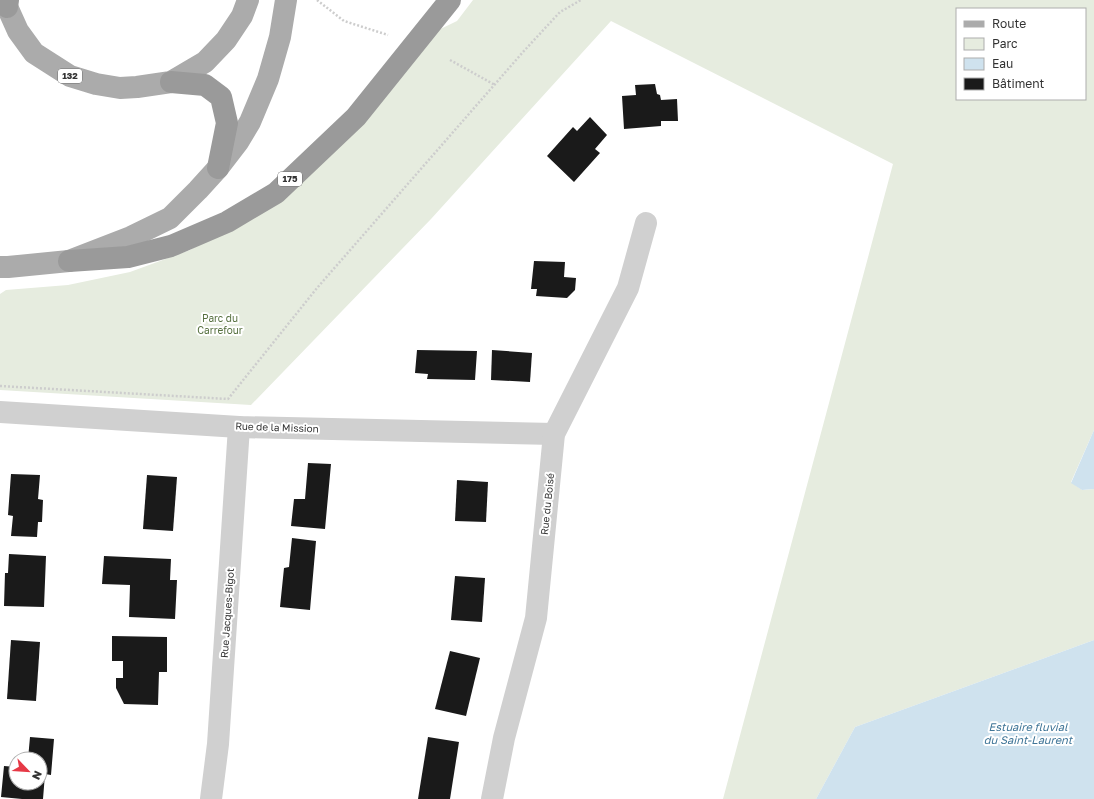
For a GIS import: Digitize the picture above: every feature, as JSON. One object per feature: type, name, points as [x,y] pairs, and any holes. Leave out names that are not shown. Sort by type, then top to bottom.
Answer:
[{"type":"highway","name":"175","points":[[69,261],[128,257],[171,246],[227,222],[276,193],[356,117],[450,0]]},
{"type":"highway","points":[[171,82],[206,85],[222,97],[227,123],[218,168]]},
{"type":"main road","name":"132","points":[[6,2],[18,31],[34,53],[70,76],[96,84],[120,88],[171,82],[205,62],[226,40],[242,16],[248,0]]},
{"type":"main road","points":[[3,270],[69,261],[131,237],[170,218],[218,168],[238,142],[250,122],[265,86],[280,37],[286,0]]},
{"type":"street","name":"Rue du Boisé","points":[[492,799],[504,738],[536,618],[554,434],[628,288],[646,223]]},
{"type":"street","name":"Rue de la Mission","points":[[0,412],[239,426],[554,434]]},
{"type":"street","name":"Rue Jacques-Bigot","points":[[211,799],[218,744],[239,426]]},
{"type":"path","points":[[317,0],[344,21],[388,35]]},
{"type":"path","points":[[0,386],[228,399],[317,288],[523,52],[560,12],[581,0]]},
{"type":"path","points":[[450,60],[495,84]]},
{"type":"green space","name":"Parc du Carrefour","points":[[473,0],[1094,0],[1094,430],[1071,482],[1082,490],[1094,489],[1094,640],[855,727],[816,799],[723,799],[893,164],[611,21],[431,219],[251,405],[0,390],[0,294],[6,290],[68,285],[130,272],[190,250],[272,203],[424,37],[457,21]]},
{"type":"water","points":[[1094,430],[1094,489],[1082,490],[1071,483]]},
{"type":"water","name":"Estuaire fluvial du Saint-Laurent","points":[[1094,640],[1094,799],[816,799],[855,727]]},
{"type":"building","points":[[655,84],[657,94],[660,95],[661,100],[677,99],[678,121],[661,121],[661,126],[624,129],[622,96],[636,95],[635,85]]},
{"type":"building","points":[[590,117],[607,135],[595,149],[600,153],[574,182],[547,156],[573,127],[577,131]]},
{"type":"building","points":[[534,261],[565,262],[564,277],[576,278],[575,290],[567,298],[536,296],[537,289],[531,289]]},
{"type":"building","points":[[417,350],[477,351],[475,380],[427,379],[428,374],[415,373]]},
{"type":"building","points":[[492,350],[532,353],[530,382],[491,380]]},
{"type":"building","points":[[308,463],[331,464],[325,529],[291,526],[294,499],[305,499]]},
{"type":"building","points":[[11,474],[40,475],[38,499],[43,500],[42,522],[38,522],[37,537],[11,536],[13,516],[8,515]]},
{"type":"building","points":[[147,475],[177,477],[173,531],[143,529]]},
{"type":"building","points":[[457,480],[488,482],[486,522],[455,521]]},
{"type":"building","points":[[292,538],[316,541],[310,610],[280,607],[284,568],[289,567]]},
{"type":"building","points":[[9,554],[46,556],[44,607],[4,606],[5,573],[8,573]]},
{"type":"building","points":[[104,556],[171,559],[170,580],[177,580],[175,619],[129,617],[130,585],[102,584]]},
{"type":"building","points":[[455,576],[485,578],[482,622],[451,620]]},
{"type":"building","points":[[112,636],[167,637],[167,672],[159,672],[158,705],[124,704],[116,688],[116,678],[123,678],[123,661],[112,661]]},
{"type":"building","points":[[11,640],[40,642],[36,701],[7,699]]},
{"type":"building","points":[[450,651],[480,658],[466,716],[435,709]]},
{"type":"building","points":[[30,737],[54,739],[51,775],[48,774],[48,751],[29,751]]},
{"type":"building","points":[[428,737],[459,742],[450,799],[418,799]]},
{"type":"building","points":[[4,766],[8,766],[8,791],[44,791],[43,799],[1,797]]}]
